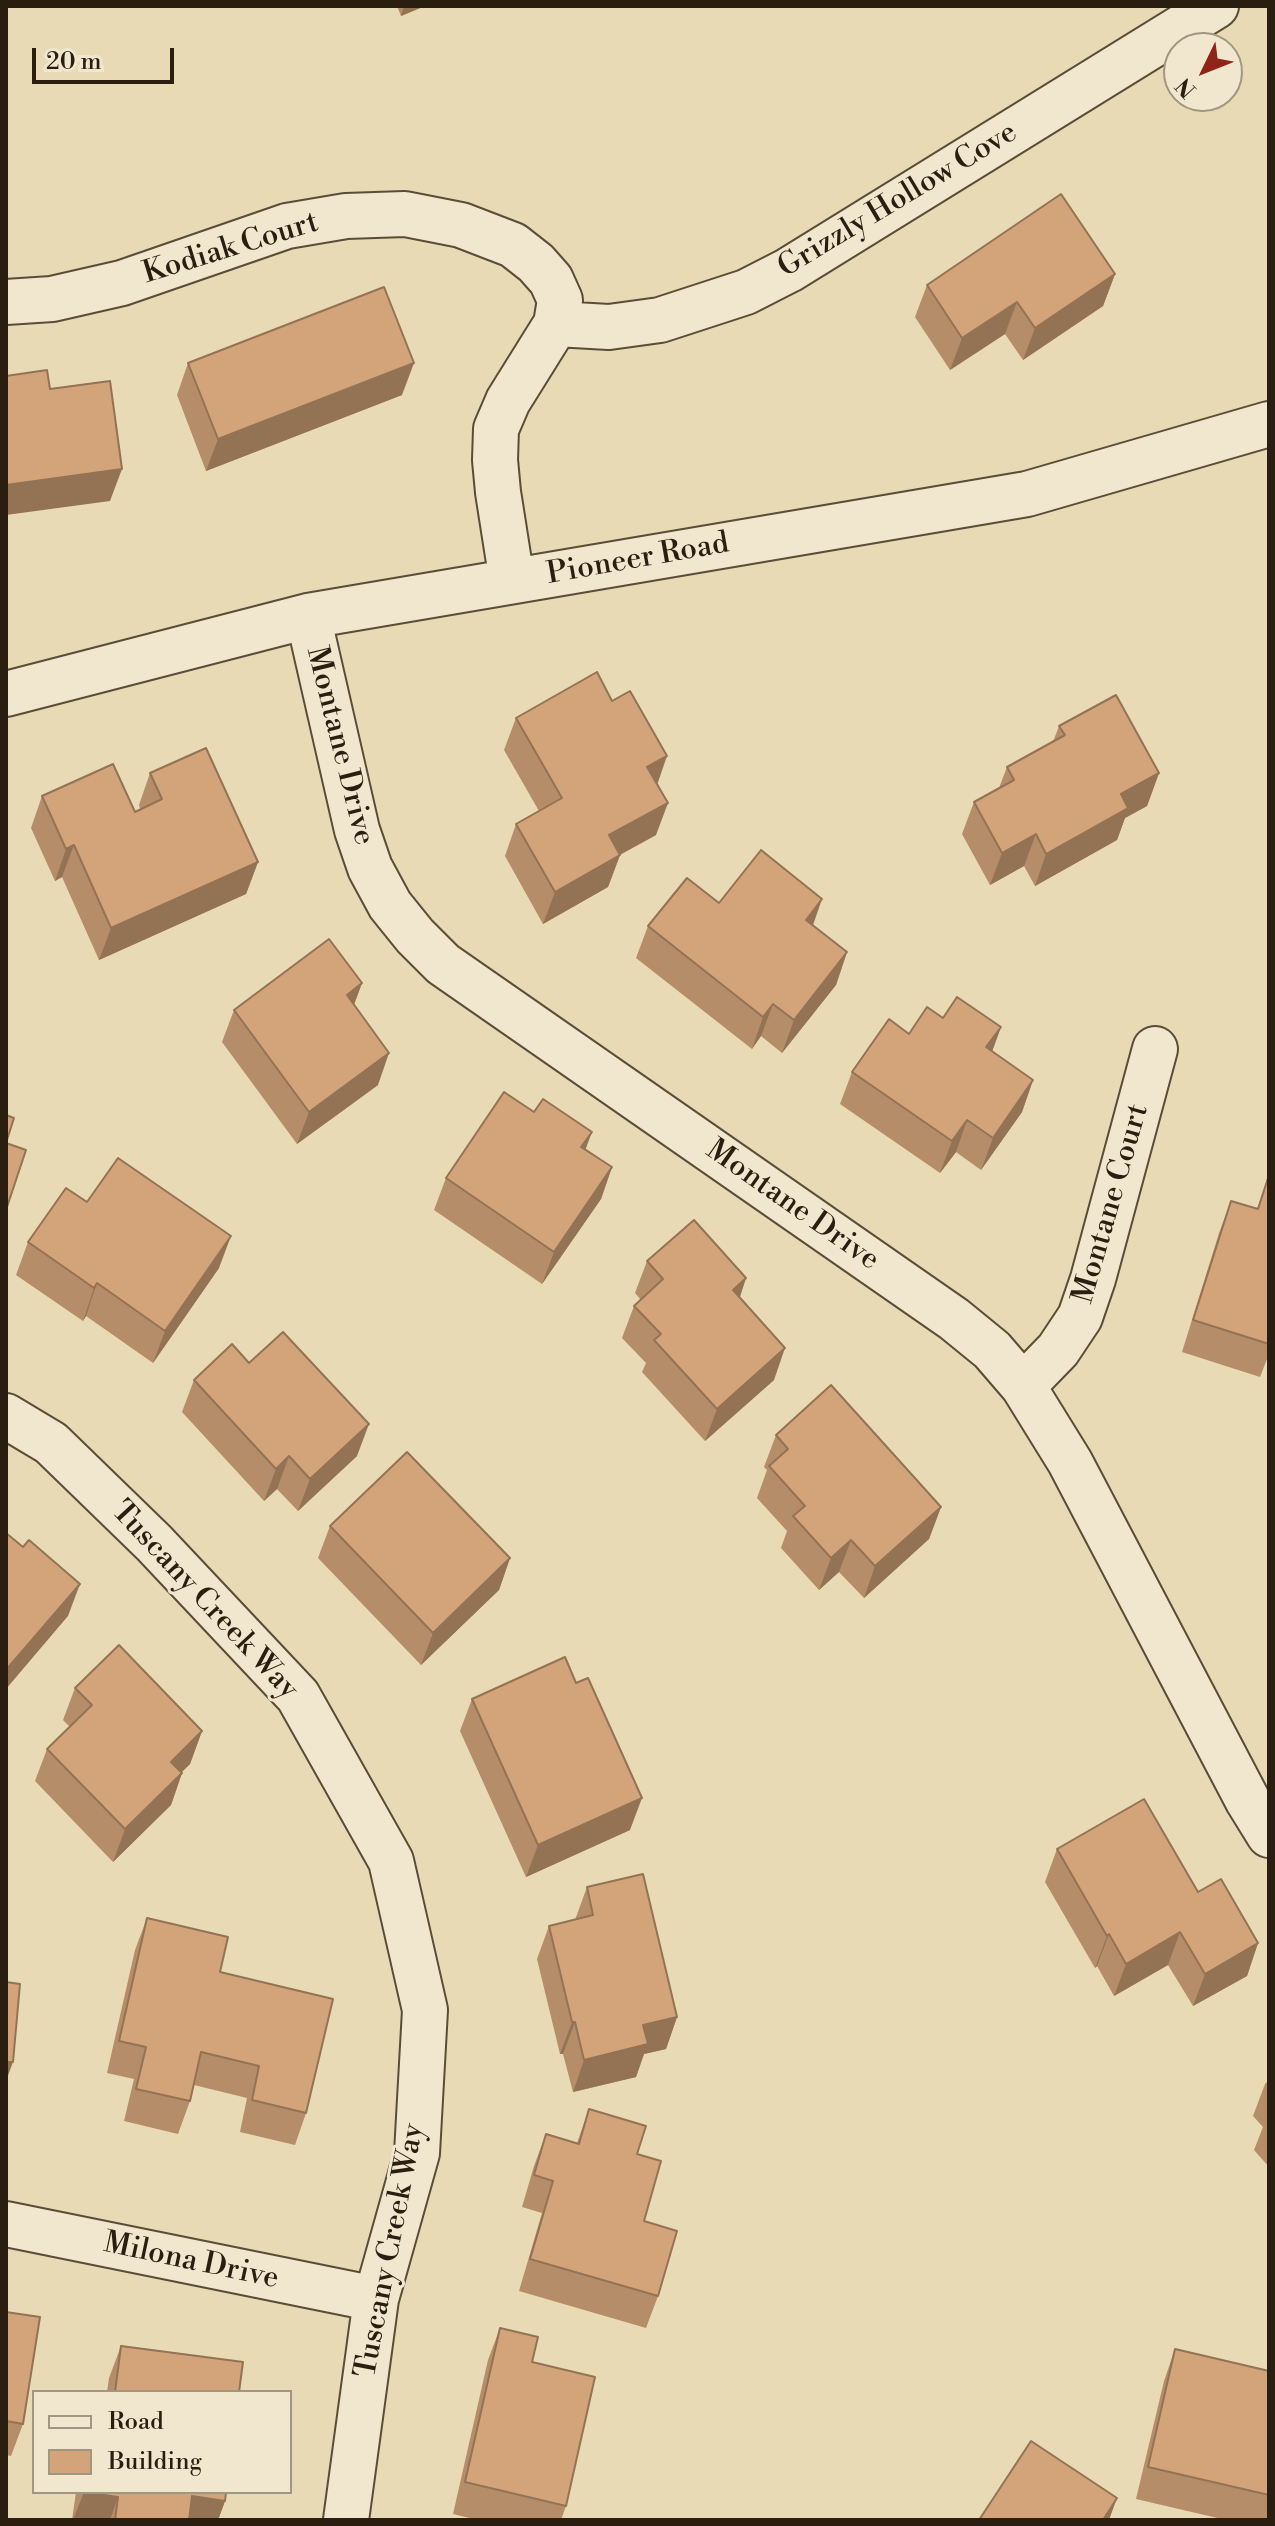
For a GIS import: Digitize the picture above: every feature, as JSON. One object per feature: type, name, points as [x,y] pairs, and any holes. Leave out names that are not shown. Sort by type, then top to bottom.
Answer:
[{"type":"street","name":"Grizzly Hollow Cove","points":[[556,324],[609,327],[660,320],[746,292],[789,270],[1216,6]]},
{"type":"street","name":"Kodiak Court","points":[[6,302],[52,299],[122,283],[287,226],[346,216],[405,214],[461,225],[513,245],[551,280],[560,300],[556,324]]},
{"type":"street","points":[[512,581],[498,492],[496,429],[508,401],[556,324]]},
{"type":"street","name":"Pioneer Road","points":[[6,694],[308,616],[1027,494],[1269,424]]},
{"type":"street","name":"Montane Drive","points":[[308,616],[357,830],[390,905],[443,964],[954,1319],[992,1350],[1023,1386],[1070,1462],[1248,1801],[1269,1835]]},
{"type":"street","name":"Montane Court","points":[[1023,1386],[1058,1350],[1080,1317],[1155,1049]]},
{"type":"street","name":"Tuscany Creek Way","points":[[6,1416],[51,1443],[154,1543],[298,1696],[391,1861],[425,2010],[417,2153],[376,2299],[346,2520]]},
{"type":"street","name":"Milona Drive","points":[[6,2224],[376,2299]]},
{"type":"building","points":[[1061,194],[1115,274],[1035,328],[1017,302],[962,338],[927,285]]},
{"type":"building","points":[[384,287],[414,363],[218,439],[188,363]]},
{"type":"building","points":[[47,370],[50,389],[110,381],[122,469],[6,485],[6,376]]},
{"type":"building","points":[[597,672],[612,701],[630,691],[667,756],[647,767],[668,803],[609,835],[620,855],[555,892],[516,824],[562,798],[516,718]]},
{"type":"building","points":[[1116,695],[1159,773],[1121,794],[1128,808],[1046,854],[1036,834],[1002,853],[974,802],[1014,780],[1007,767],[1065,735],[1059,726]]},
{"type":"building","points":[[206,748],[258,862],[111,928],[74,845],[66,849],[42,796],[113,764],[135,812],[162,799],[150,773]]},
{"type":"building","points":[[761,850],[822,899],[806,920],[847,952],[794,1020],[773,1004],[763,1017],[648,926],[687,878],[719,903]]},
{"type":"building","points":[[329,939],[362,983],[347,995],[389,1053],[309,1112],[234,1010]]},
{"type":"building","points":[[957,997],[1001,1027],[986,1047],[1033,1080],[993,1138],[967,1120],[952,1141],[852,1072],[889,1019],[909,1034],[927,1007],[943,1018]]},
{"type":"building","points":[[504,1092],[534,1112],[543,1099],[592,1132],[581,1147],[612,1167],[554,1252],[446,1178]]},
{"type":"building","points":[[6,1115],[14,1118],[6,1143]]},
{"type":"building","points":[[6,1143],[26,1150],[6,1210]]},
{"type":"building","points":[[118,1158],[231,1236],[165,1331],[97,1283],[94,1288],[28,1242],[66,1188],[87,1202]]},
{"type":"building","points":[[1269,1175],[1269,1344],[1193,1320],[1231,1201],[1258,1209]]},
{"type":"building","points":[[694,1220],[746,1278],[733,1290],[785,1348],[717,1409],[654,1340],[661,1334],[634,1306],[663,1279],[647,1261]]},
{"type":"building","points":[[283,1332],[369,1424],[310,1479],[289,1456],[276,1469],[194,1380],[232,1344],[249,1363]]},
{"type":"building","points":[[831,1385],[941,1507],[875,1566],[851,1540],[831,1558],[793,1516],[805,1506],[769,1466],[788,1449],[776,1435]]},
{"type":"building","points":[[407,1452],[510,1558],[433,1633],[330,1526]]},
{"type":"building","points":[[6,1533],[23,1547],[29,1540],[80,1584],[6,1670]]},
{"type":"building","points":[[119,1645],[202,1731],[171,1762],[182,1773],[125,1829],[47,1749],[92,1705],[75,1688]]},
{"type":"building","points":[[565,1657],[576,1683],[588,1678],[642,1798],[538,1845],[472,1699]]},
{"type":"building","points":[[1144,1799],[1198,1892],[1221,1879],[1258,1943],[1205,1974],[1180,1932],[1126,1964],[1057,1849]]},
{"type":"building","points":[[643,1874],[677,2017],[643,2025],[648,2044],[584,2060],[549,1926],[593,1915],[587,1887]]},
{"type":"building","points":[[147,1918],[228,1937],[220,1972],[333,1999],[306,2113],[252,2100],[259,2066],[201,2052],[190,2101],[136,2089],[146,2047],[119,2041]]},
{"type":"building","points":[[6,1982],[20,1984],[13,2062],[6,2062]]},
{"type":"building","points":[[589,2109],[646,2126],[637,2154],[661,2161],[644,2221],[677,2231],[658,2296],[530,2259],[553,2181],[534,2175],[546,2134],[579,2144]]},
{"type":"building","points":[[6,2312],[40,2317],[23,2424],[6,2421]]},
{"type":"building","points":[[500,2328],[538,2337],[532,2362],[595,2377],[566,2506],[465,2482]]},
{"type":"building","points":[[121,2346],[243,2362],[239,2390],[115,2390]]},
{"type":"building","points":[[1175,2349],[1269,2371],[1269,2495],[1148,2467]]},
{"type":"building","points":[[1031,2441],[1117,2498],[1103,2520],[979,2520]]},
{"type":"building","points":[[98,2494],[226,2494],[225,2501],[192,2496],[189,2520],[115,2520],[118,2497]]}]
